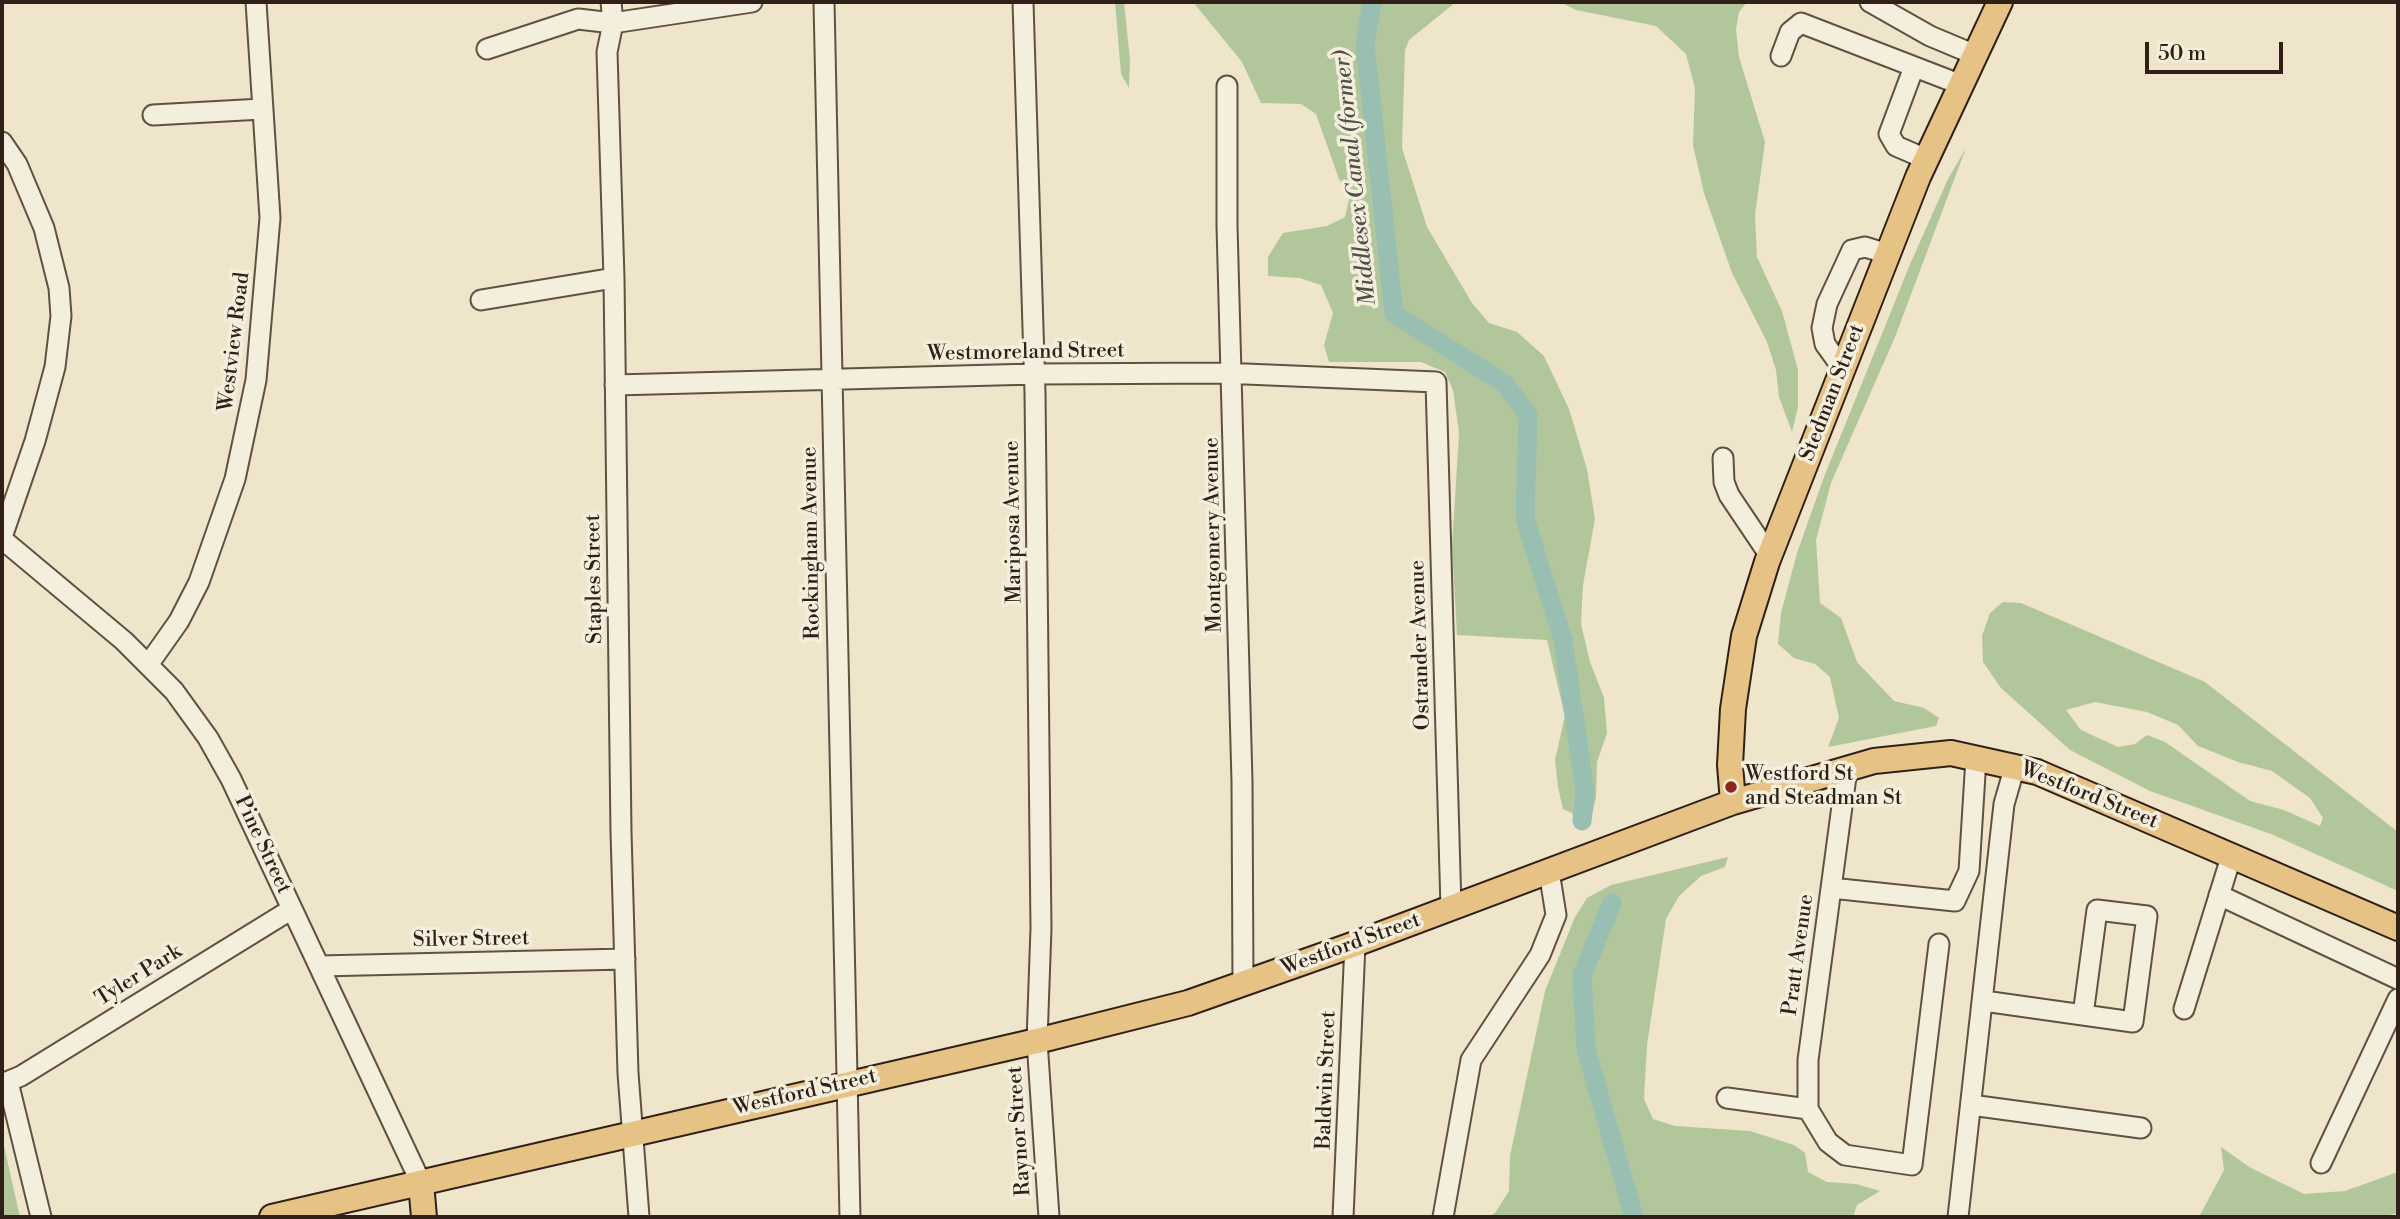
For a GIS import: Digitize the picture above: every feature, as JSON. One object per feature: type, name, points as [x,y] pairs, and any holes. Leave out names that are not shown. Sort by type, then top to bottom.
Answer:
[{"type":"main road","name":"Stedman Street","points":[[1733,802],[1730,765],[1733,709],[1744,636],[1770,556],[1926,159],[1973,54],[2000,2]]},
{"type":"main road","name":"Westford Street","points":[[272,1217],[845,1083],[1037,1041],[1188,1003],[1355,944],[1733,802],[1874,761],[1951,753],[2037,772],[2398,928]]},
{"type":"main road","name":"Pine Street","points":[[421,1183],[424,1217]]},
{"type":"street","name":"Westview Road","points":[[148,665],[179,621],[199,582],[234,479],[247,431],[262,335],[270,218],[256,2]]},
{"type":"street","name":"Staples Street","points":[[611,2],[613,23],[607,52],[614,278],[625,959],[632,1134],[639,1217]]},
{"type":"street","points":[[486,49],[578,19],[613,23],[752,2]]},
{"type":"street","name":"Rockingham Avenue","points":[[824,2],[845,1083],[850,1217]]},
{"type":"street","name":"Mariposa Avenue","points":[[1023,2],[1035,374],[1041,928],[1037,1041]]},
{"type":"street","points":[[1870,2],[1930,36],[1973,54]]},
{"type":"street","points":[[1780,56],[1790,33],[1801,23],[1959,84]]},
{"type":"street","points":[[1914,66],[1889,134],[1896,146],[1926,159]]},
{"type":"street","name":"Montgomery Avenue","points":[[1227,86],[1227,226],[1233,374],[1243,983]]},
{"type":"street","points":[[153,114],[262,109]]},
{"type":"street","points":[[2,142],[17,164],[44,228],[59,288],[61,316],[55,367],[35,441],[2,538]]},
{"type":"street","points":[[1843,369],[1825,344],[1822,328],[1827,304],[1852,250],[1865,247],[1888,254]]},
{"type":"street","points":[[481,300],[614,278]]},
{"type":"street","name":"Westmoreland Street","points":[[615,385],[1035,374],[1233,374],[1436,382]]},
{"type":"street","name":"Ostrander Avenue","points":[[1436,382],[1451,908]]},
{"type":"street","points":[[1723,458],[1724,482],[1728,495],[1770,556]]},
{"type":"street","name":"Pine Street","points":[[2,538],[148,665],[174,691],[208,738],[421,1183]]},
{"type":"street","points":[[1831,888],[1955,901],[1969,871],[1976,758]]},
{"type":"street","points":[[1964,1217],[1971,1105],[2004,804],[2015,766]]},
{"type":"street","name":"Pratt Avenue","points":[[1808,1109],[1808,1060],[1847,769]]},
{"type":"street","points":[[2184,1009],[2232,855]]},
{"type":"street","points":[[1443,1217],[1471,1060],[1540,955],[1556,915],[1549,871]]},
{"type":"street","points":[[2219,895],[2398,979]]},
{"type":"street","name":"Tyler Park","points":[[41,1217],[5,1083],[292,909]]},
{"type":"street","points":[[1984,1001],[2083,1015],[2133,1022],[2147,916],[2097,910],[2083,1015]]},
{"type":"street","name":"Baldwin Street","points":[[1343,1217],[1355,944]]},
{"type":"street","points":[[1727,1098],[1808,1109],[1828,1142],[1845,1156],[1912,1165],[1939,944]]},
{"type":"street","name":"Silver Street","points":[[319,966],[625,959]]},
{"type":"street","points":[[2321,1163],[2398,999]]},
{"type":"street","name":"Raynor Street","points":[[1037,1041],[1049,1217]]},
{"type":"street","points":[[1971,1105],[2141,1129]]},
{"type":"green space","points":[[1115,2],[1124,2],[1130,60],[1129,88],[1121,74]]},
{"type":"green space","points":[[1193,2],[1456,2],[1409,40],[1405,50],[1402,148],[1427,227],[1472,303],[1489,323],[1517,332],[1544,356],[1569,409],[1587,469],[1595,519],[1583,585],[1581,624],[1590,662],[1604,698],[1607,733],[1597,762],[1596,797],[1590,824],[1575,822],[1572,813],[1563,809],[1555,760],[1565,716],[1547,640],[1457,635],[1452,547],[1459,433],[1453,390],[1445,372],[1421,362],[1329,362],[1324,345],[1333,313],[1321,285],[1300,278],[1268,276],[1268,257],[1283,233],[1327,226],[1345,217],[1350,195],[1339,179],[1316,114],[1301,104],[1261,103],[1242,62]]},
{"type":"green space","points":[[1560,2],[1747,2],[1739,12],[1736,29],[1739,57],[1765,142],[1755,215],[1757,257],[1782,311],[1798,370],[1798,407],[1792,432],[1779,397],[1776,370],[1767,342],[1732,273],[1704,193],[1693,145],[1695,88],[1686,54],[1656,26],[1576,10]]},
{"type":"green space","points":[[1966,148],[1895,337],[1831,483],[1816,540],[1820,603],[1841,618],[1857,662],[1894,701],[1924,708],[1939,718],[1936,726],[1828,747],[1839,718],[1830,677],[1815,664],[1794,658],[1778,644],[1781,613],[1797,553],[1824,477],[1911,262],[1948,179]]},
{"type":"green space","points":[[2003,602],[2021,603],[2205,682],[2398,832],[2398,891],[2271,834],[2150,791],[2070,750],[2001,688],[1983,662],[1982,636],[1990,613]],"holes":[[[2095,702],[2147,712],[2178,725],[2198,746],[2238,762],[2272,771],[2310,798],[2323,818],[2320,826],[2284,810],[2250,801],[2165,742],[2147,735],[2135,744],[2118,747],[2081,730],[2066,710]]]},
{"type":"green space","points":[[1728,857],[1725,867],[1701,876],[1679,896],[1666,919],[1647,1045],[1644,1099],[1653,1119],[1675,1126],[1750,1131],[1794,1145],[1805,1153],[1808,1172],[1827,1182],[1856,1184],[1880,1191],[1857,1205],[1853,1217],[1488,1217],[1495,1213],[1509,1191],[1510,1156],[1545,991],[1575,917],[1587,898],[1611,885]]},
{"type":"green space","points":[[2,1137],[20,1217],[2,1217]]},
{"type":"green space","points":[[2221,1147],[2251,1168],[2304,1194],[2345,1191],[2398,1172],[2398,1213],[2381,1217],[2199,1217],[2224,1170]]},
{"type":"waterway","name":"Middlesex Canal (former)","points":[[1372,2],[1365,44],[1394,314],[1504,383],[1528,415],[1525,519],[1563,640],[1585,792],[1582,821]]},
{"type":"waterway","name":"Middlesex Canal (former)","points":[[1612,903],[1582,975],[1586,1049],[1634,1217]]},
{"type":"place","name":"Westford St and Steadman St","points":[[1731,787]]}]
